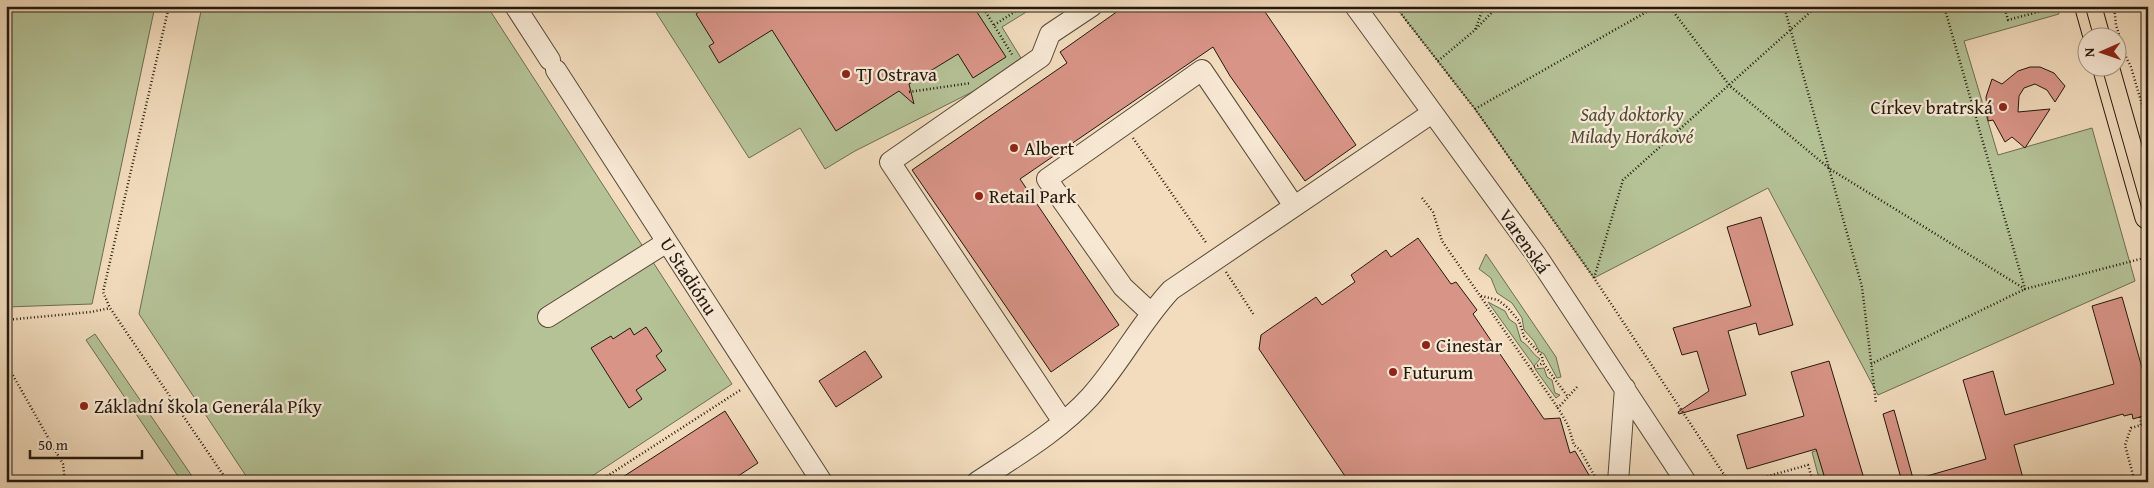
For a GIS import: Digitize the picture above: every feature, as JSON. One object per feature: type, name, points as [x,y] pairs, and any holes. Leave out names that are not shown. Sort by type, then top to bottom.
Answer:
[{"type":"main road","points":[[2088,6],[2094,28]]},
{"type":"main road","points":[[2109,78],[2148,216]]},
{"type":"street","name":"U Stadiónu","points":[[515,6],[822,482]]},
{"type":"street","points":[[1063,422],[890,162],[1041,57],[1050,34],[1092,6]]},
{"type":"street","name":"Varenská","points":[[1355,6],[1536,256],[1686,482]]},
{"type":"street","points":[[1151,313],[1123,288],[1047,179],[1202,70],[1294,206]]},
{"type":"street","points":[[977,482],[1063,422],[1090,396],[1151,313],[1171,290],[1432,113]]},
{"type":"street","points":[[548,317],[668,242]]},
{"type":"street","points":[[1618,482],[1625,388]]},
{"type":"path","points":[[169,6],[103,292],[110,308],[228,482]]},
{"type":"path","points":[[982,6],[1014,58]]},
{"type":"path","points":[[994,25],[1024,6]]},
{"type":"path","points":[[1394,6],[1475,108],[1594,278],[1729,482]]},
{"type":"path","points":[[1476,30],[1484,6]]},
{"type":"path","points":[[1438,62],[1476,30],[1498,6]]},
{"type":"path","points":[[1475,108],[1657,6]]},
{"type":"path","points":[[1669,6],[1730,86],[1830,169],[2024,289]]},
{"type":"path","points":[[1784,6],[1862,287],[1876,403]]},
{"type":"path","points":[[1594,278],[1623,180],[1730,86],[1790,28],[1817,6]]},
{"type":"path","points":[[1944,6],[2024,289]]},
{"type":"path","points":[[2004,6],[2008,20],[2060,6]]},
{"type":"path","points":[[2114,6],[2116,25],[2148,125]]},
{"type":"path","points":[[909,92],[974,83]]},
{"type":"path","points":[[1124,124],[1254,315]]},
{"type":"path","points":[[1422,198],[1433,212],[1442,241],[1558,408],[1568,425],[1574,445],[1580,450],[1598,482]]},
{"type":"path","points":[[1871,364],[2024,289],[2148,258]]},
{"type":"path","points":[[1480,296],[1498,300],[1519,320],[1524,336],[1542,356],[1543,363],[1568,397]]},
{"type":"path","points":[[6,320],[91,312],[110,308]]},
{"type":"path","points":[[6,363],[63,464],[65,482]]},
{"type":"path","points":[[1531,369],[1543,363]]},
{"type":"path","points":[[598,482],[756,380]]},
{"type":"path","points":[[1558,408],[1577,388]]},
{"type":"path","points":[[2140,417],[2141,425]]},
{"type":"path","points":[[2133,475],[2124,445],[2131,428],[2148,423]]},
{"type":"path","points":[[1562,426],[1568,425]]},
{"type":"path","points":[[1746,482],[1808,465],[1813,482]]},
{"type":"green space","points":[[6,6],[155,6],[92,304],[6,307]]},
{"type":"green space","points":[[202,6],[487,6],[732,384],[583,482],[250,482],[139,314]]},
{"type":"green space","name":"TJ Ostrava","points":[[652,6],[1036,6],[1002,27],[1021,58],[974,91],[855,151],[825,169],[800,128],[749,158]]},
{"type":"green space","name":"Sady doktorky Milady Horákové","points":[[1395,6],[2057,6],[2059,14],[1964,41],[1998,155],[2092,128],[2135,281],[1878,395],[1768,188],[1594,278],[1475,109]]},
{"type":"green space","points":[[1486,254],[1556,357],[1561,377],[1557,378],[1544,354],[1539,351],[1534,341],[1524,330],[1522,318],[1512,303],[1497,293],[1491,278],[1479,269]]},
{"type":"green space","points":[[1488,302],[1505,311],[1509,319],[1516,324],[1521,341],[1540,359],[1534,366]]},
{"type":"green space","points":[[95,334],[196,482],[182,482],[86,340]]},
{"type":"green space","points":[[1544,368],[1547,377],[1552,380],[1555,393],[1560,395],[1556,398],[1535,369]]},
{"type":"green space","points":[[1818,450],[1827,482],[1820,482],[1812,452]]},
{"type":"building","points":[[697,6],[973,6],[1006,57],[973,78],[958,54],[909,84],[914,104],[899,91],[836,131],[772,30],[719,63],[709,46],[714,43],[696,14],[700,11]]},
{"type":"building","name":"Retail Park","points":[[1125,6],[1261,6],[1356,145],[1305,181],[1230,76],[1213,47],[1020,179],[1119,325],[1051,372],[912,170],[1067,63],[1060,52]]},
{"type":"building","name":"Církev bratrská","points":[[2030,67],[2040,67],[2054,73],[2065,86],[2055,102],[2047,90],[2035,84],[2024,88],[2019,96],[2018,112],[2050,109],[2025,148],[2012,137],[2005,142],[1993,120],[1988,121],[1986,97],[1992,79],[2002,84],[2018,71]]},
{"type":"building","points":[[1761,217],[1793,325],[1759,335],[1756,323],[1728,331],[1746,395],[1679,414],[1678,412],[1709,391],[1697,351],[1682,355],[1673,328],[1751,306],[1727,227]]},
{"type":"building","name":"Futurum","points":[[1418,238],[1451,284],[1456,282],[1477,310],[1473,314],[1544,419],[1560,418],[1570,453],[1575,451],[1593,482],[1349,482],[1259,349],[1261,335],[1316,297],[1322,305],[1355,282],[1351,275],[1386,250],[1391,257]]},
{"type":"building","points":[[2122,297],[2148,389],[2146,415],[2133,419],[2132,414],[2124,416],[2123,414],[2014,445],[2024,482],[1920,482],[1920,478],[1986,459],[1963,380],[1993,371],[2005,415],[2114,384],[2092,306]]},
{"type":"building","points":[[646,327],[662,351],[656,356],[666,370],[636,390],[642,399],[629,408],[591,348],[611,336],[613,339],[630,328],[634,335]]},
{"type":"building","points":[[865,351],[882,377],[836,407],[819,381]]},
{"type":"building","points":[[1829,361],[1865,482],[1826,482],[1816,449],[1747,469],[1737,435],[1804,416],[1791,372]]},
{"type":"building","points":[[1894,410],[1914,482],[1902,482],[1883,414]]},
{"type":"building","points":[[725,411],[758,463],[729,482],[615,482]]},
{"type":"tram line","points":[[2085,6],[2091,28]]},
{"type":"tram line","points":[[2105,78],[2148,230]]},
{"type":"place","name":"TJ Ostrava","points":[[846,74]]},
{"type":"place","name":"Církev bratrská","points":[[2003,107]]},
{"type":"place","name":"Albert","points":[[1014,148]]},
{"type":"place","name":"Retail Park","points":[[979,196]]},
{"type":"place","name":"Cinestar","points":[[1426,345]]},
{"type":"place","name":"Futurum","points":[[1393,372]]},
{"type":"place","name":"Základní škola Generála Píky","points":[[84,406]]}]
